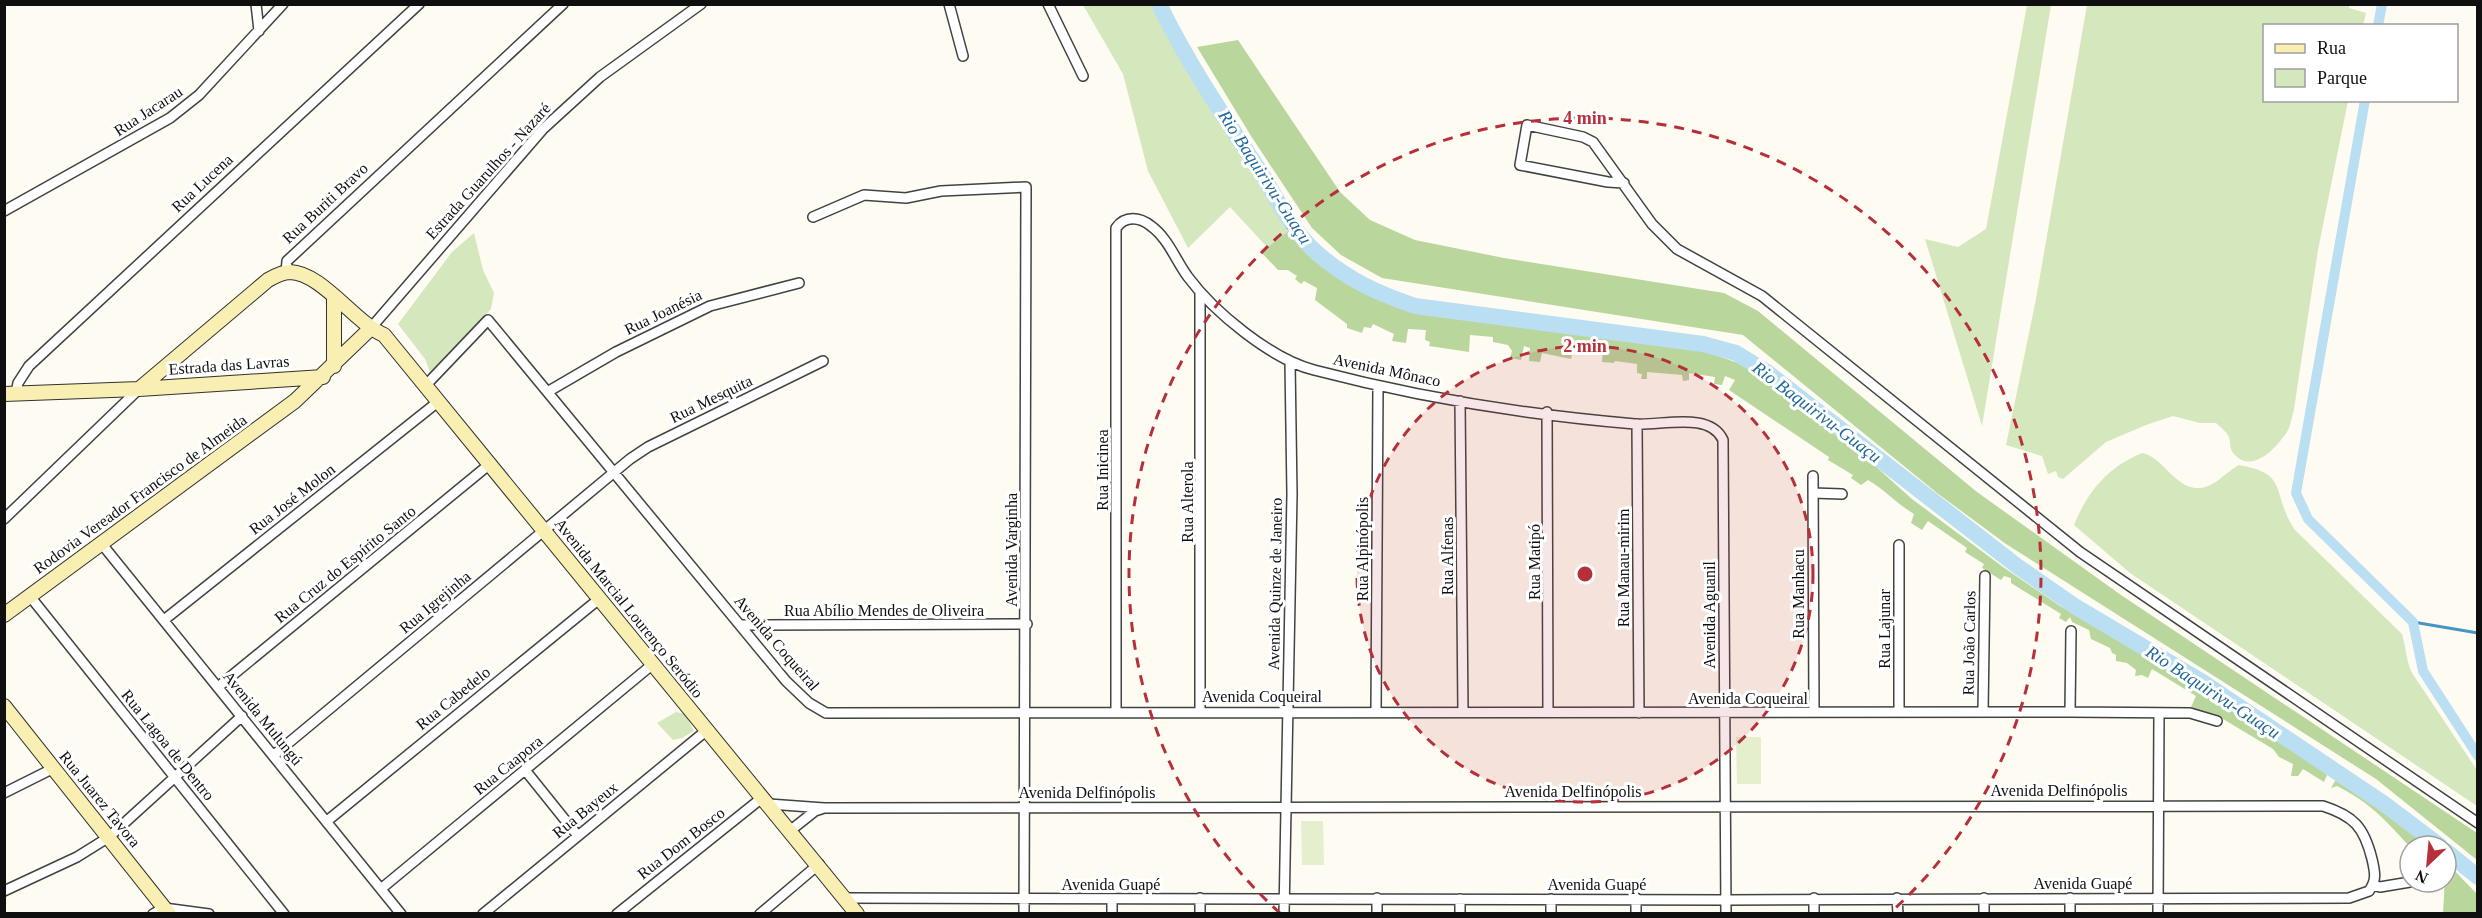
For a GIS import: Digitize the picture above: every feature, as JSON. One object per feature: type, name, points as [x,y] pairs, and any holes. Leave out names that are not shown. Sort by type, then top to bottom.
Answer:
[{"type":"main road","name":"Avenida Marcial Lourenço Seródio","points":[[286,273],[296,273],[310,279],[370,329],[384,335],[427,384],[653,664],[819,864],[857,914]]},
{"type":"main road","points":[[139,389],[268,280],[286,273]]},
{"type":"main road","points":[[334,298],[334,366]]},
{"type":"main road","points":[[323,377],[370,329]]},
{"type":"main road","points":[[179,355],[174,372],[183,384]]},
{"type":"main road","name":"Estrada das Lavras","points":[[10,394],[139,389],[183,384],[323,377]]},
{"type":"main road","name":"Rodovia Vereador Francisco de Almeida","points":[[4,615],[295,401],[323,377]]},
{"type":"main road","points":[[281,379],[295,401]]},
{"type":"main road","name":"Rua Juarez Tavora","points":[[4,706],[109,837],[162,912]]},
{"type":"street","points":[[256,4],[259,31]]},
{"type":"street","name":"Rua Jacarau","points":[[4,212],[170,118],[199,95],[283,4]]},
{"type":"street","name":"Rua Lucena","points":[[10,394],[29,366],[152,249],[419,4]]},
{"type":"street","name":"Rua Buriti Bravo","points":[[286,273],[287,261],[563,4]]},
{"type":"street","name":"Estrada Guarulhos - Nazaré","points":[[370,329],[543,129],[600,78],[701,4]]},
{"type":"street","points":[[949,4],[963,56]]},
{"type":"street","points":[[1048,4],[1083,76]]},
{"type":"street","points":[[1624,183],[1520,165],[1527,125],[1583,137],[1593,142],[1624,183],[1652,224],[1677,249],[1762,296],[2080,552],[2478,823]]},
{"type":"street","name":"Avenida Varginha","points":[[813,217],[864,195],[906,198],[941,191],[1026,187],[1027,624],[1024,914]]},
{"type":"street","name":"Avenida Mônaco","points":[[1116,228],[1124,220],[1132,218],[1150,225],[1158,232],[1200,294],[1240,328],[1290,362],[1378,386],[1460,401],[1637,424],[1695,423],[1714,428]]},
{"type":"street","name":"Rua Inicinea","points":[[1116,228],[1116,711]]},
{"type":"street","name":"Rua Joanésia","points":[[549,391],[616,352],[710,306],[799,283]]},
{"type":"street","name":"Rua Alterola","points":[[1200,294],[1200,711]]},
{"type":"street","name":"Avenida Coqueiral","points":[[427,384],[489,320],[799,695],[826,713],[2070,712],[2190,713],[2217,721]]},
{"type":"street","name":"Rua Mesquita","points":[[615,471],[648,447],[823,361]]},
{"type":"street","name":"Avenida Quinze de Janeiro","points":[[1284,914],[1292,494],[1290,362]]},
{"type":"street","name":"Rua Alpinópolis","points":[[1376,712],[1378,386]]},
{"type":"street","points":[[4,519],[139,389]]},
{"type":"street","name":"Rua José Molon","points":[[164,620],[439,401]]},
{"type":"street","name":"Rua Alfenas","points":[[1460,401],[1463,712]]},
{"type":"street","name":"Rua Matipó","points":[[1547,412],[1548,712]]},
{"type":"street","name":"Rua Manau-mirim","points":[[1637,424],[1639,713]]},
{"type":"street","name":"Avenida Aguanil","points":[[1714,428],[1723,440],[1726,914]]},
{"type":"street","name":"Rua Cruz do Espírito Santo","points":[[218,687],[491,463]]},
{"type":"street","name":"Rua Igrejinha","points":[[273,755],[615,471]]},
{"type":"street","name":"Rua Manhacu","points":[[1813,476],[1814,712]]},
{"type":"street","points":[[1813,493],[1842,494]]},
{"type":"street","name":"Avenida Mulungú","points":[[100,543],[401,914]]},
{"type":"street","name":"Rua Lajunar","points":[[1899,545],[1899,712]]},
{"type":"street","name":"Rua João Carlos","points":[[1983,712],[1985,576]]},
{"type":"street","name":"Rua Lagoa de Dentro","points":[[29,595],[284,914]]},
{"type":"street","name":"Rua Cabedelo","points":[[327,821],[600,599]]},
{"type":"street","name":"Rua Abílio Mendes de Oliveira","points":[[741,625],[1027,624]]},
{"type":"street","points":[[2070,712],[2071,631]]},
{"type":"street","name":"Rua Caapora","points":[[382,888],[653,664]]},
{"type":"street","points":[[2158,914],[2159,713]]},
{"type":"street","points":[[4,891],[77,857],[109,837],[242,716]]},
{"type":"street","name":"Rua Bayeux","points":[[483,914],[707,730]]},
{"type":"street","points":[[4,793],[54,768]]},
{"type":"street","points":[[525,770],[578,836]]},
{"type":"street","name":"Avenida Delfinópolis","points":[[766,800],[824,808],[2158,804],[2323,806],[2342,813],[2362,829],[2375,872],[2373,885]]},
{"type":"street","name":"Rua Dom Bosco","points":[[617,914],[766,800]]},
{"type":"street","points":[[791,830],[815,811],[824,808]]},
{"type":"street","points":[[759,914],[819,864]]},
{"type":"street","points":[[2373,885],[2380,887],[2398,884]]},
{"type":"street","name":"Avenida Guapé","points":[[845,898],[1726,900],[2349,898],[2363,895],[2373,885]]},
{"type":"street","points":[[1200,898],[1200,914]]},
{"type":"street","points":[[1377,898],[1377,914]]},
{"type":"street","points":[[1551,898],[1551,914]]},
{"type":"street","points":[[1636,898],[1636,914]]},
{"type":"street","points":[[1814,898],[1814,914]]},
{"type":"street","points":[[1898,898],[1898,914]]},
{"type":"street","points":[[1984,898],[1984,914]]},
{"type":"street","points":[[2070,898],[2070,914]]},
{"type":"street","points":[[1112,899],[1112,914]]},
{"type":"street","points":[[1460,899],[1461,914]]},
{"type":"street","points":[[162,912],[209,914]]},
{"type":"green space","points":[[1083,5],[1156,5],[1295,226],[1267,247],[1230,207],[1188,248],[1148,171],[1123,74]]},
{"type":"green space","points":[[2027,5],[2051,5],[1982,426],[1925,239],[1958,247],[1986,229]]},
{"type":"green space","points":[[2087,5],[2349,5],[2349,8],[2366,13],[2363,24],[2263,24],[2263,102],[2348,102],[2318,250],[2290,426],[2271,451],[2256,460],[2248,462],[2234,454],[2228,435],[2216,423],[2200,423],[2173,416],[2106,442],[2063,479],[2058,477],[2056,471],[2048,474],[2042,456],[2006,445],[2036,299]]},
{"type":"green space","points":[[1238,40],[1340,192],[1370,220],[1415,240],[1504,258],[1724,293],[1758,311],[1977,492],[2121,595],[2477,833],[2477,860],[2458,845],[2458,834],[2445,834],[2376,779],[2006,544],[1937,493],[1743,335],[1382,278],[1341,255],[1312,228],[1251,136],[1197,47]]},
{"type":"green space","points":[[1291,229],[1312,259],[1341,280],[1414,311],[1609,338],[1654,340],[1698,349],[1758,370],[1814,411],[1912,499],[2003,567],[2060,606],[2149,656],[2215,701],[2300,753],[2327,775],[2324,782],[2303,769],[2298,776],[2291,776],[2293,764],[2279,757],[2273,749],[2223,719],[2191,707],[2196,696],[2152,669],[2148,678],[2142,675],[2135,676],[2136,670],[2127,663],[2116,661],[2116,655],[2110,648],[2091,639],[2089,630],[2072,622],[2070,617],[2066,622],[2059,618],[2061,614],[2011,583],[2011,578],[2004,576],[2001,580],[1982,568],[1984,564],[1965,552],[1967,548],[1928,521],[1922,530],[1911,523],[1914,514],[1879,487],[1868,480],[1861,485],[1851,478],[1853,475],[1828,460],[1829,457],[1729,390],[1735,380],[1725,376],[1722,385],[1714,384],[1715,377],[1689,373],[1689,380],[1683,381],[1682,375],[1647,372],[1647,379],[1641,379],[1642,374],[1637,373],[1637,364],[1602,362],[1603,348],[1588,347],[1588,350],[1574,348],[1571,359],[1542,353],[1540,362],[1529,361],[1530,348],[1524,346],[1521,360],[1510,358],[1512,351],[1508,345],[1493,342],[1493,337],[1470,335],[1469,352],[1429,346],[1430,342],[1425,340],[1426,330],[1408,329],[1406,343],[1392,341],[1394,334],[1373,324],[1371,328],[1364,327],[1362,333],[1347,328],[1347,324],[1315,300],[1317,288],[1304,281],[1301,284],[1295,279],[1297,276],[1288,270],[1278,270],[1261,252]]},
{"type":"green space","points":[[474,233],[483,270],[494,293],[491,309],[430,372],[425,359],[398,324],[452,252]]},
{"type":"green space","points":[[2142,453],[2150,456],[2182,483],[2191,487],[2201,488],[2212,484],[2239,465],[2255,469],[2273,480],[2295,530],[2402,634],[2412,673],[2477,770],[2477,806],[2130,573],[2074,525],[2092,491],[2100,482],[2119,466]]},
{"type":"green space","points":[[676,712],[685,714],[694,731],[673,740],[657,723]]},
{"type":"green space","points":[[1736,737],[1761,737],[1761,784],[1737,784]]},
{"type":"green space","points":[[2338,776],[2413,834],[2398,834],[2385,820],[2349,792],[2337,786],[2331,788]]},
{"type":"green space","points":[[1301,821],[1323,821],[1324,865],[1302,865]]},
{"type":"green space","points":[[2458,874],[2477,894],[2477,913],[2443,913],[2444,894],[2458,894]]},
{"type":"waterway","name":"Rio Baquirivu-Guaçu","points":[[1159,4],[1195,69],[1293,225],[1316,252],[1350,278],[1415,306],[1703,344],[1736,353],[1767,372],[2017,566],[2076,607],[2204,683],[2383,803],[2424,834]]},
{"type":"waterway","points":[[2378,24],[2382,4]]},
{"type":"waterway","points":[[2365,102],[2296,493],[2308,519],[2413,622],[2423,671],[2478,756]]},
{"type":"waterway","points":[[2413,622],[2478,633]]},
{"type":"waterway","name":"Rio Baquirivu-Guaçu","points":[[2458,861],[2478,877]]}]
